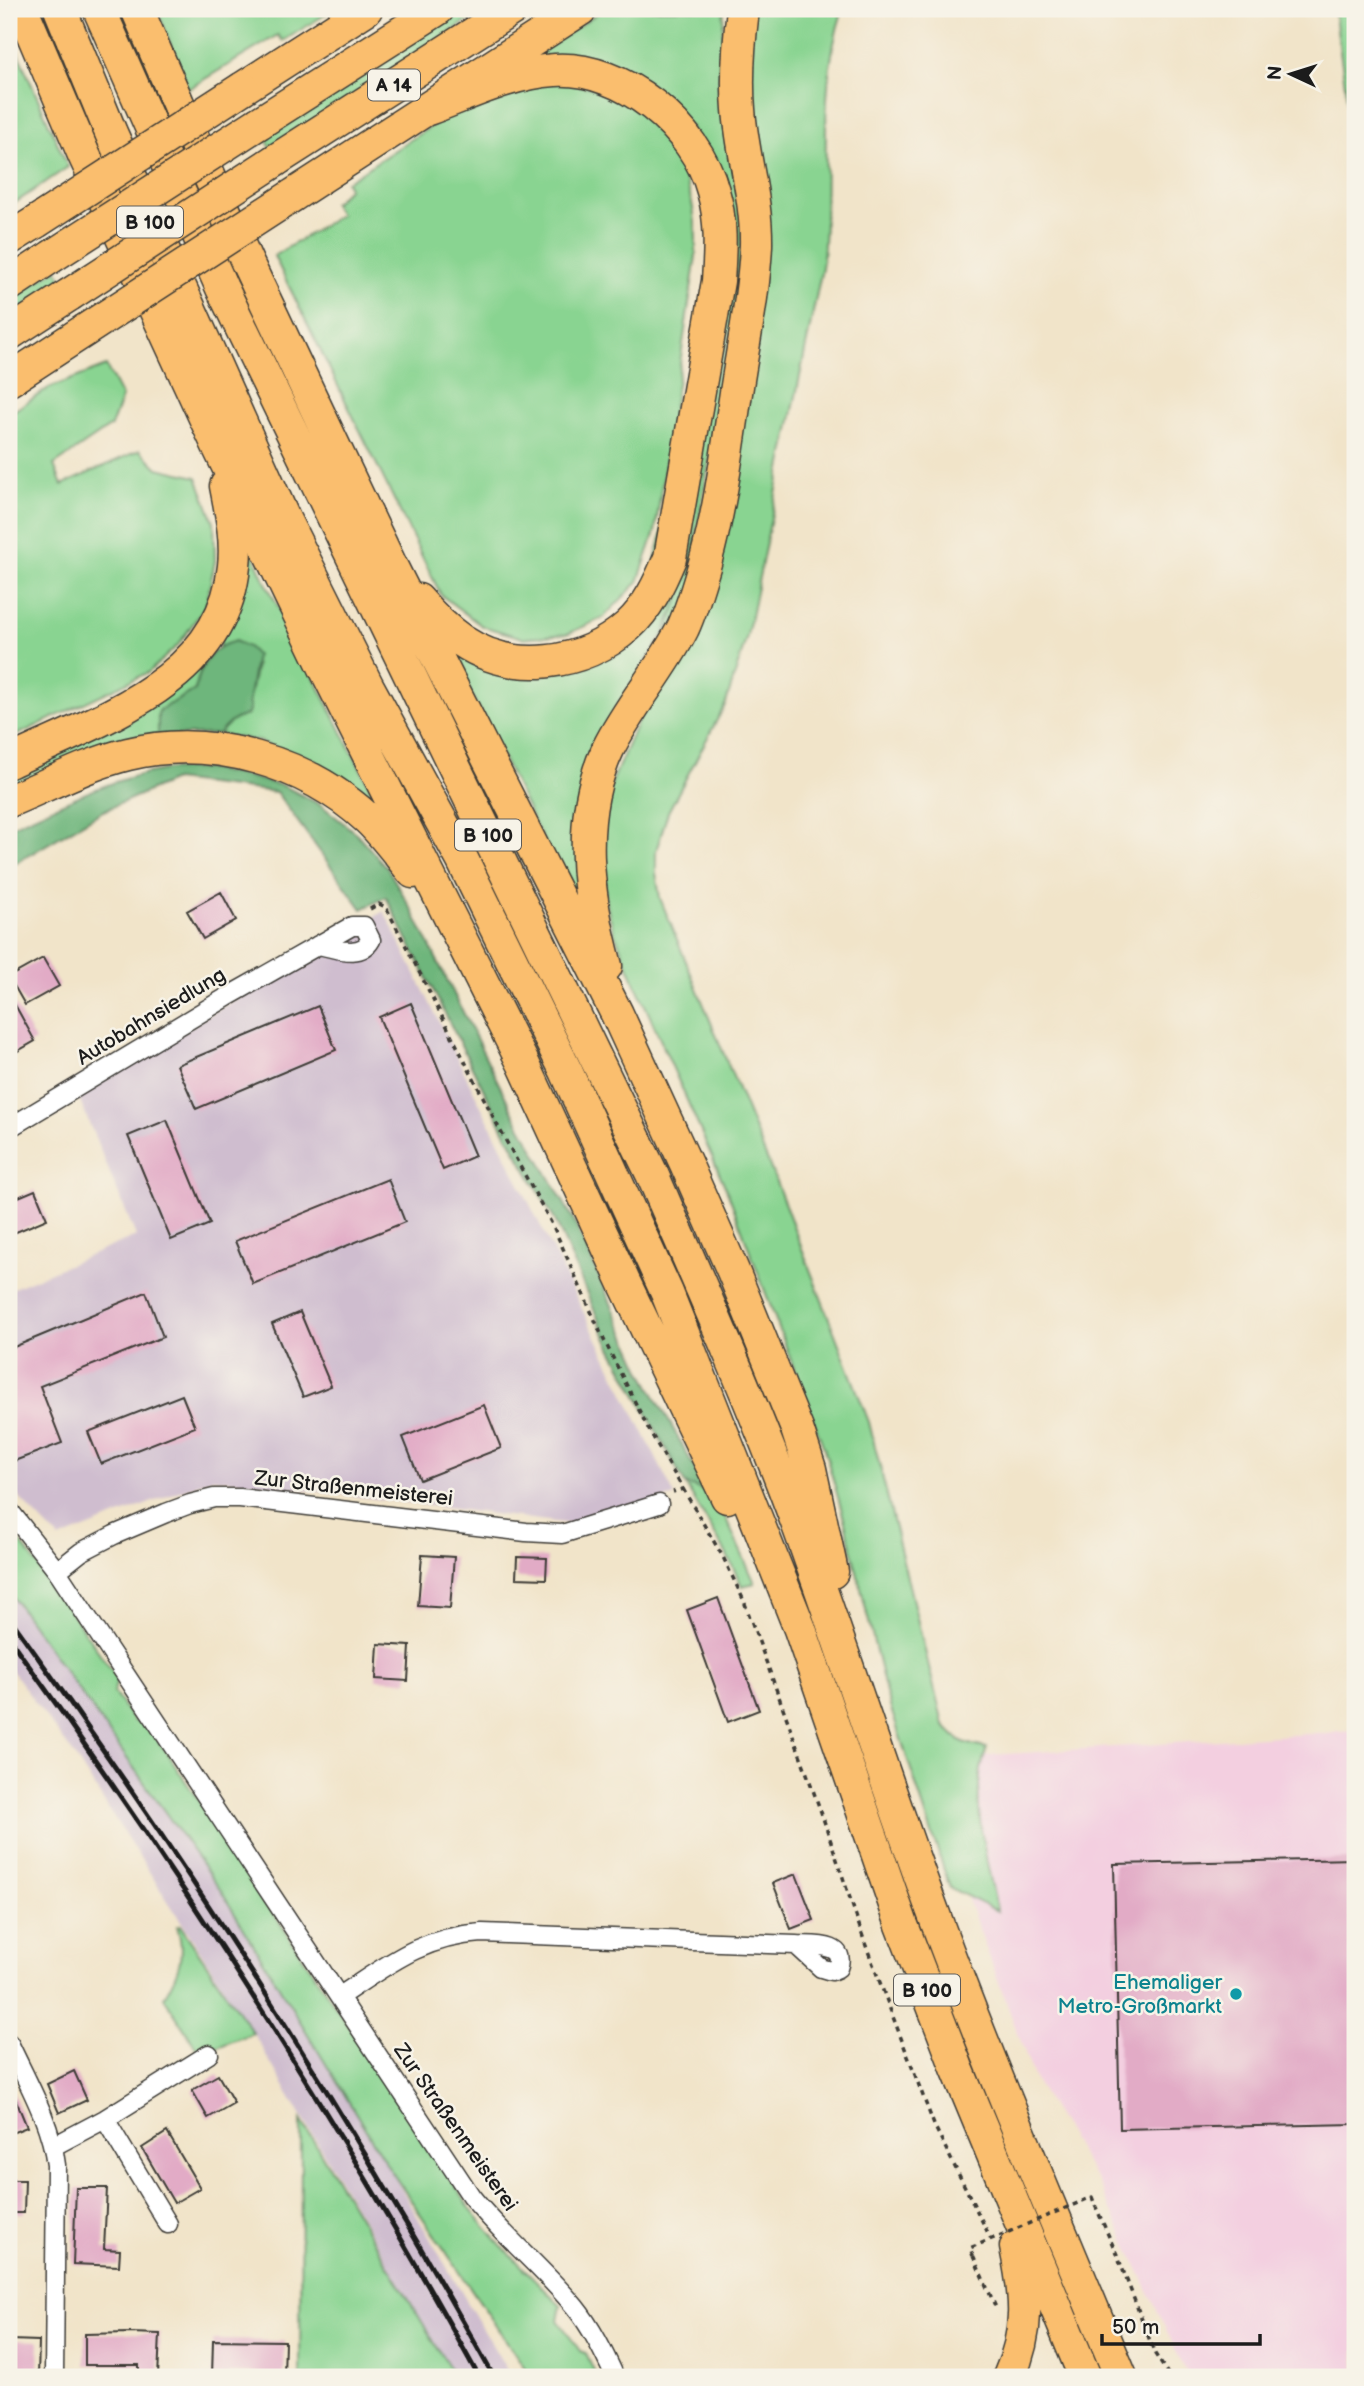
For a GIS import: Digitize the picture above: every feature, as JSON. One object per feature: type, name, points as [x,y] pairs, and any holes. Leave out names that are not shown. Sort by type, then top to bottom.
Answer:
[{"type":"highway","points":[[22,9],[84,155],[220,450],[325,668],[523,1063],[752,1552],[800,1629]]},
{"type":"highway","name":"B 100","points":[[60,9],[116,146],[284,519],[368,687],[462,859],[566,1071],[693,1357],[800,1629],[902,1925],[1084,2377]]},
{"type":"highway","name":"B 100","points":[[99,9],[222,288],[652,1174],[748,1400],[797,1524],[853,1676],[936,1919],[1121,2377]]},
{"type":"highway","points":[[139,9],[246,260],[393,570],[617,1014],[733,1271],[797,1429],[810,1469],[853,1676]]},
{"type":"highway","points":[[9,239],[366,9]]},
{"type":"highway","name":"A 14","points":[[9,285],[438,9]]},
{"type":"highway","name":"A 14","points":[[9,334],[512,9]]},
{"type":"highway","points":[[9,380],[581,9]]},
{"type":"highway","points":[[617,1014],[589,887],[587,845],[590,820],[595,787],[608,750],[683,627],[705,561],[723,475],[756,244],[739,110],[739,42],[743,9]]},
{"type":"highway","points":[[393,570],[426,608],[463,641],[484,653],[509,660],[538,663],[573,657],[611,639],[630,625],[658,585],[670,558],[677,530],[719,270],[719,220],[713,190],[704,165],[675,123],[646,100],[621,85],[558,70],[517,76],[428,109]]},
{"type":"highway","points":[[9,762],[151,693],[192,659],[208,639],[229,590],[234,565],[231,511],[220,450]]},
{"type":"highway","points":[[9,802],[97,763],[149,750],[199,747],[254,757],[312,781],[368,819],[451,920]]},
{"type":"highway","points":[[1003,2180],[1026,2307],[1025,2328],[1019,2353],[1009,2377]]},
{"type":"highway","points":[[1079,2277],[1144,2377]]},
{"type":"street","points":[[318,945],[349,951],[368,947],[371,940],[369,933],[364,926],[358,924]]},
{"type":"street","name":"Autobahnsiedlung","points":[[9,1128],[358,924]]},
{"type":"street","name":"Zur Straßenmeisterei","points":[[57,1571],[81,1552],[114,1535],[190,1504],[214,1498],[240,1498],[562,1534],[659,1504]]},
{"type":"street","name":"Zur Straßenmeisterei","points":[[9,1510],[57,1571],[471,2196],[491,2221],[576,2308],[602,2349],[615,2377]]},
{"type":"street","points":[[340,1996],[410,1951],[456,1934],[796,1945]]},
{"type":"street","points":[[9,2043],[17,2080],[48,2128],[54,2146],[54,2377]]},
{"type":"street","points":[[54,2146],[105,2119],[209,2054]]},
{"type":"street","points":[[105,2119],[168,2224]]},
{"type":"path","points":[[358,924],[360,915],[379,904],[386,907],[500,1130],[553,1226],[602,1336],[649,1430],[723,1557],[744,1601],[821,1812],[865,1943],[929,2112],[993,2245]]},
{"type":"path","points":[[659,1504],[658,1498],[682,1489]]},
{"type":"path","points":[[995,2306],[970,2248],[1091,2197],[1118,2257],[1155,2354],[1170,2377]]},
{"type":"shaded area","points":[[384,911],[675,1496],[579,1525],[213,1478],[59,1539],[9,1487],[9,1290],[136,1236],[77,1094]]},
{"type":"shaded area","points":[[9,1592],[221,1891],[389,2168],[511,2377],[455,2377],[253,2033],[72,1752],[9,1667]]},
{"type":"shaded area","points":[[1355,1731],[1355,2377],[1188,2377],[1099,2184],[1036,2082],[916,1760]]},
{"type":"green space","points":[[157,9],[334,9],[283,41],[278,35],[188,89]]},
{"type":"green space","points":[[459,9],[486,9],[271,149],[264,134]]},
{"type":"green space","points":[[604,9],[724,9],[719,85],[739,198],[741,236],[739,285],[691,563],[663,635],[618,705],[578,901],[574,903],[441,633],[494,665],[638,627],[722,299],[691,127],[529,59]]},
{"type":"green space","points":[[750,9],[843,9],[829,72],[822,268],[747,636],[726,703],[668,812],[656,851],[656,873],[660,898],[775,1179],[869,1422],[943,1724],[962,1741],[987,1748],[981,1767],[979,1808],[997,1911],[950,1888],[887,1697],[845,1522],[824,1448],[728,1193],[633,978],[614,932],[606,903],[602,840],[612,782],[638,721],[746,391]]},
{"type":"green space","points":[[1334,9],[1355,9],[1355,155]]},
{"type":"green space","points":[[9,33],[68,167],[9,207]]},
{"type":"green space","points":[[547,79],[620,93],[684,147],[676,156],[692,205],[696,228],[696,256],[655,532],[638,582],[603,618],[567,634],[523,638],[482,626],[441,595],[274,256],[340,215],[333,204],[349,188],[346,182],[447,116]]},
{"type":"green space","points":[[57,269],[63,282],[9,316],[9,300]]},
{"type":"green space","points":[[106,366],[122,397],[111,426],[54,465],[62,485],[140,450],[158,468],[197,477],[214,522],[215,561],[206,605],[178,645],[149,672],[9,739],[9,414],[49,388]]},
{"type":"green space","points":[[246,537],[261,573],[380,807],[375,808],[314,764],[258,741],[219,734],[231,722],[247,715],[256,665],[219,648]]},
{"type":"green space","points":[[235,641],[248,647],[256,655],[247,715],[231,722],[219,734],[158,736],[160,710],[195,690],[207,659],[218,648]]},
{"type":"green space","points":[[202,663],[195,690],[160,710],[158,736],[9,787],[9,767]]},
{"type":"green space","points":[[207,769],[284,786],[321,805],[357,834],[388,869],[412,910],[516,1118],[572,1217],[642,1372],[708,1492],[685,1484],[609,1344],[556,1222],[506,1134],[386,897],[362,909],[276,792],[174,780],[103,811],[9,867],[9,827],[84,794],[143,774],[163,770]]},
{"type":"green space","points":[[685,1484],[714,1492],[755,1583],[742,1586],[726,1553]]},
{"type":"green space","points":[[9,1527],[117,1678],[114,1692],[133,1721],[148,1725],[474,2214],[561,2306],[558,2320],[580,2351],[586,2353],[597,2377],[531,2377],[389,2168],[221,1891],[9,1592]]},
{"type":"green space","points":[[180,1925],[253,2033],[200,2054],[164,1997],[180,1963],[181,1945],[177,1926]]},
{"type":"green space","points":[[301,2120],[455,2377],[300,2377]]},
{"type":"building","points":[[221,892],[236,920],[203,939],[187,911]]},
{"type":"building","points":[[43,958],[59,986],[25,1005],[9,977]]},
{"type":"building","points":[[9,994],[35,1041],[9,1056]]},
{"type":"building","points":[[411,1003],[475,1156],[443,1170],[379,1017]]},
{"type":"building","points":[[318,1006],[336,1050],[196,1109],[177,1065]]},
{"type":"building","points":[[167,1120],[210,1224],[171,1240],[128,1136]]},
{"type":"building","points":[[388,1179],[405,1222],[253,1284],[235,1241]]},
{"type":"building","points":[[35,1190],[47,1219],[9,1235],[9,1201]]},
{"type":"building","points":[[146,1292],[163,1337],[40,1386],[62,1443],[9,1463],[9,1349]]},
{"type":"building","points":[[300,1312],[331,1386],[303,1397],[272,1324]]},
{"type":"building","points":[[182,1395],[195,1427],[101,1464],[88,1432]]},
{"type":"building","points":[[484,1405],[501,1448],[420,1480],[403,1437]]},
{"type":"building","points":[[422,1555],[454,1557],[450,1608],[418,1606]]},
{"type":"building","points":[[517,1557],[547,1558],[546,1579],[516,1578]]},
{"type":"building","points":[[718,1598],[759,1710],[728,1722],[687,1610]]},
{"type":"building","points":[[378,1644],[410,1646],[408,1681],[376,1679]]},
{"type":"building","name":"Ehemaliger Metro-Großmarkt","points":[[1355,1859],[1355,2124],[1120,2129],[1114,1864]]},
{"type":"building","points":[[796,1874],[814,1920],[791,1929],[773,1883]]},
{"type":"building","points":[[74,2071],[87,2100],[59,2113],[47,2084]]},
{"type":"building","points":[[218,2075],[234,2103],[208,2118],[192,2090]]},
{"type":"building","points":[[9,2083],[27,2127],[9,2134]]},
{"type":"building","points":[[167,2132],[200,2188],[174,2203],[142,2148]]},
{"type":"building","points":[[9,2180],[25,2180],[24,2213],[9,2213]]},
{"type":"building","points":[[76,2188],[107,2188],[104,2249],[120,2250],[119,2266],[73,2264]]},
{"type":"building","points":[[85,2334],[160,2334],[158,2377],[139,2377],[139,2365],[85,2365]]},
{"type":"building","points":[[10,2340],[39,2341],[38,2377],[9,2377]]},
{"type":"building","points":[[213,2340],[285,2341],[284,2377],[229,2373],[229,2377],[212,2377]]},
{"type":"railway","points":[[9,1617],[139,1802],[263,1990],[382,2182],[494,2377]]},
{"type":"railway","points":[[9,1638],[135,1817],[256,2000],[371,2187],[479,2377]]},
{"type":"place","name":"Ehemaliger Metro-Großmarkt","points":[[1236,1994]]}]
